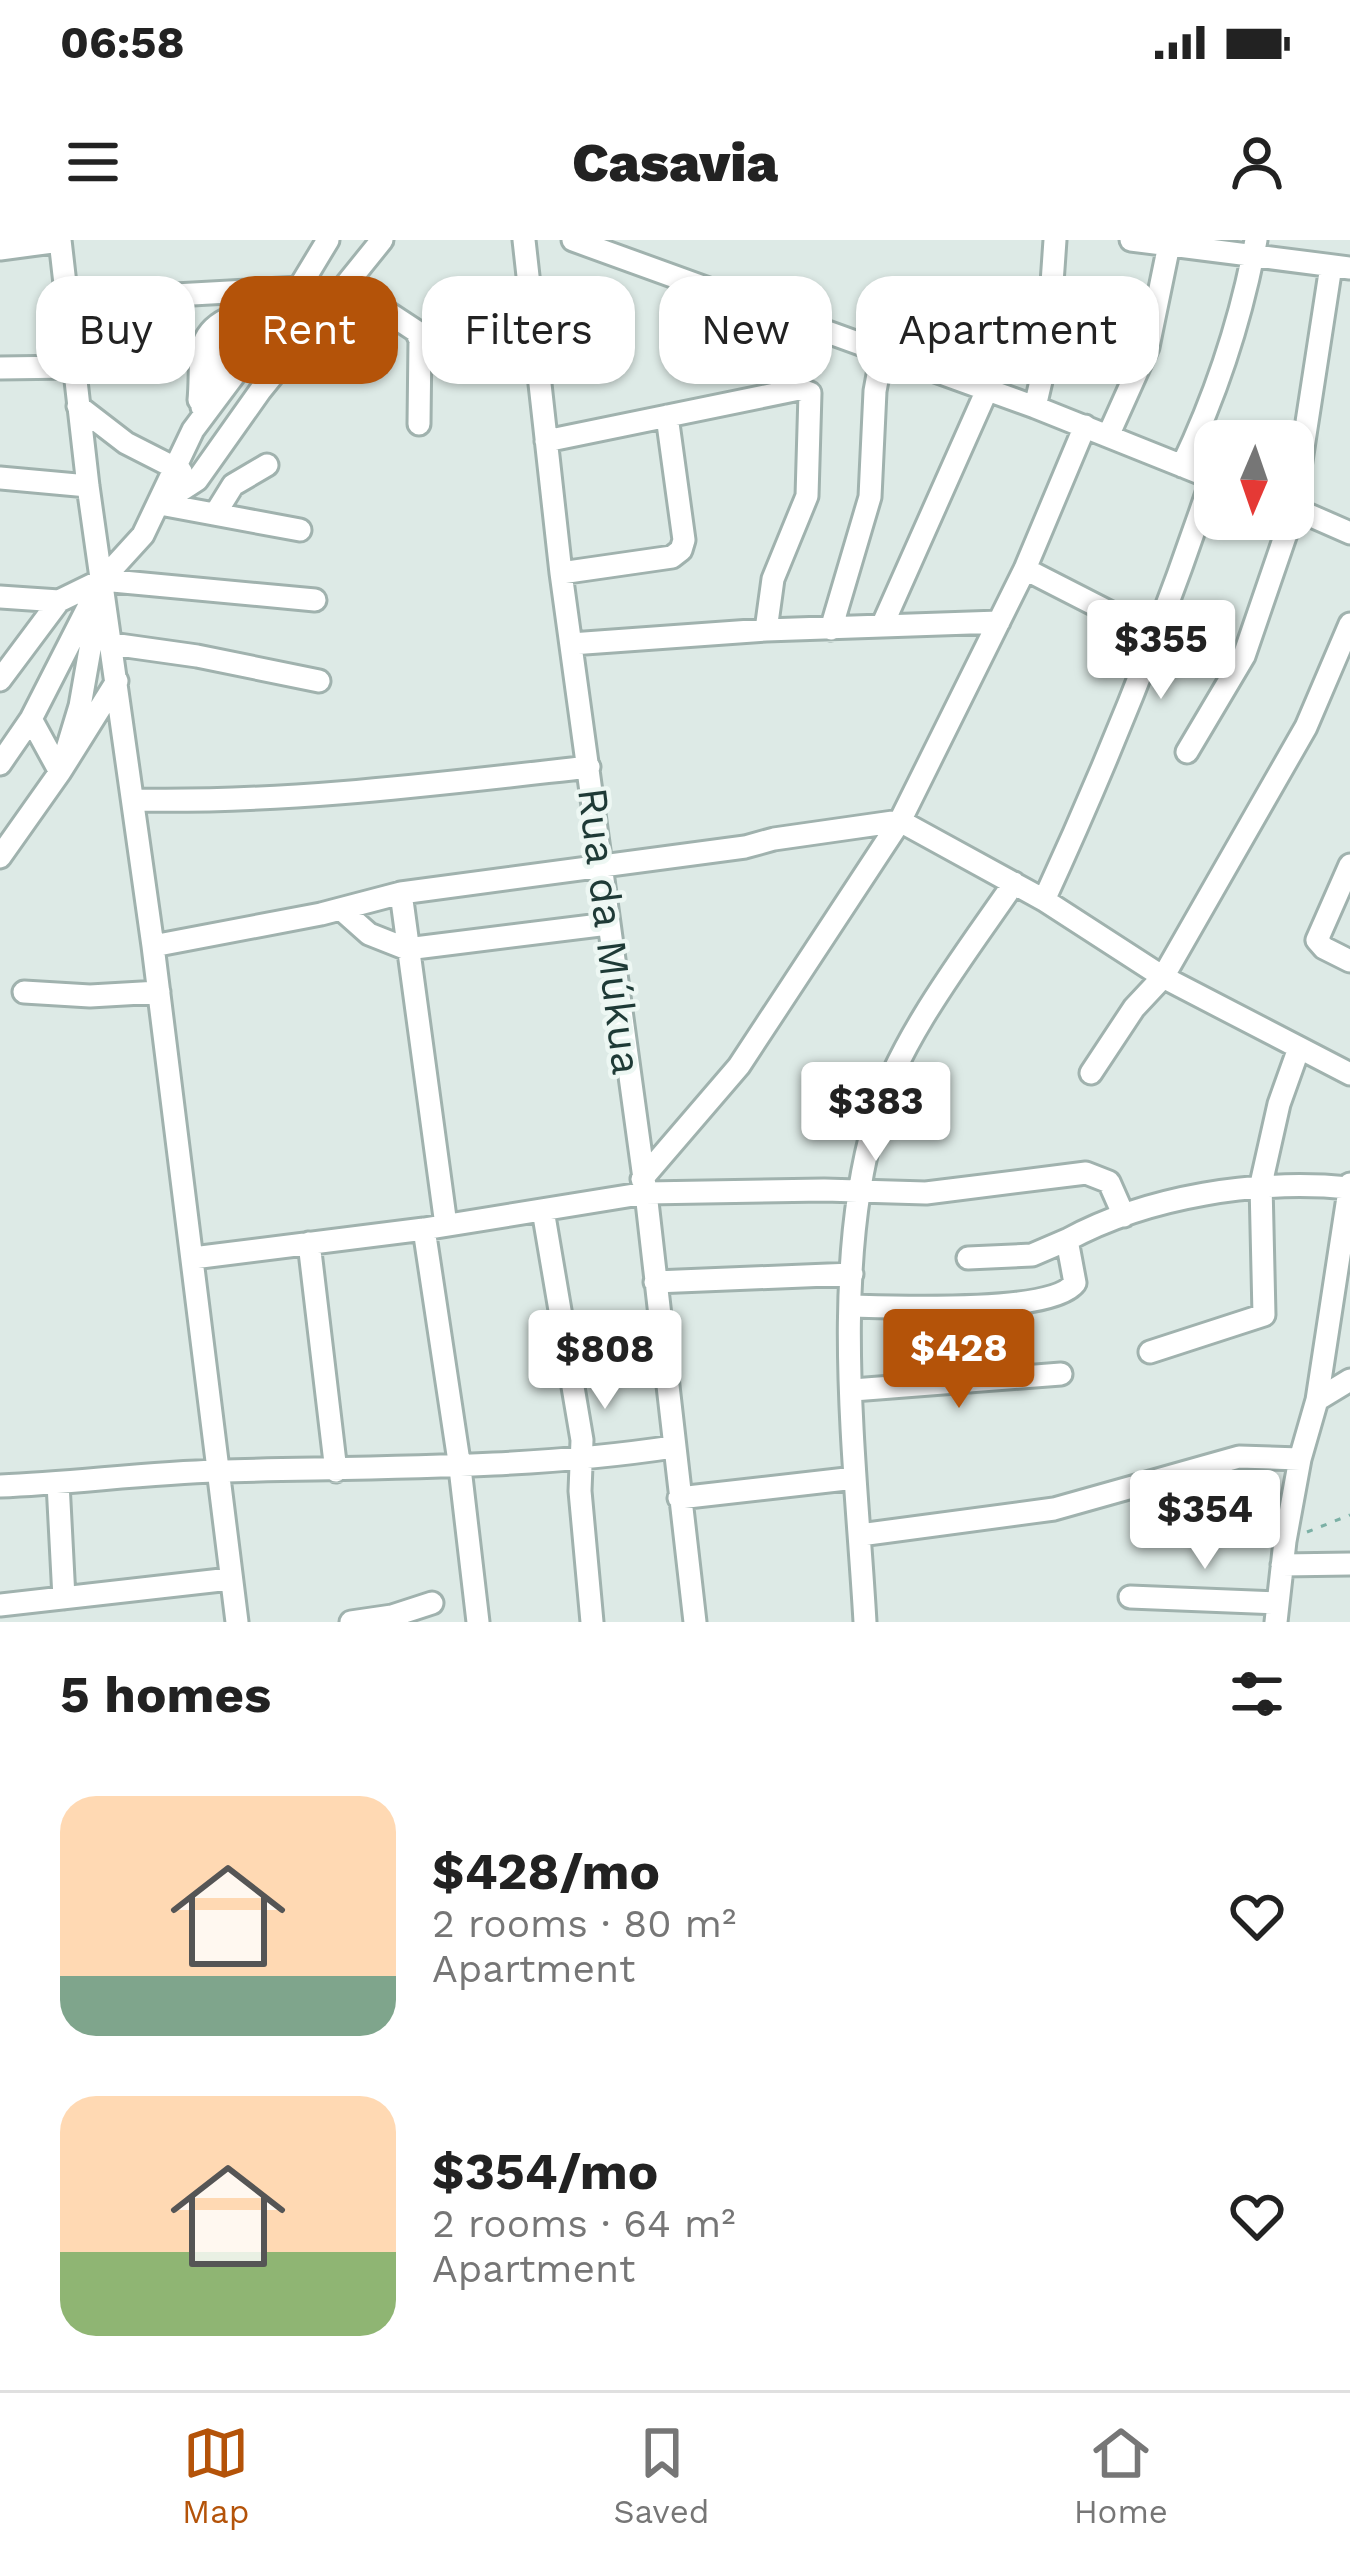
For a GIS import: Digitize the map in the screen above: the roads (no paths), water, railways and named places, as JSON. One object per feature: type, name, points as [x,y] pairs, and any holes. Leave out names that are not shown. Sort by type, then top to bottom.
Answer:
[{"type":"street","points":[[299,276],[328,240]]},
{"type":"street","points":[[353,276],[382,240]]},
{"type":"street","name":"Rua da Múkua","points":[[524,240],[561,573],[644,1186],[695,1622]]},
{"type":"street","points":[[573,240],[856,343]]},
{"type":"street","points":[[1035,406],[1047,355],[1055,240]]},
{"type":"street","points":[[1131,240],[1254,247],[1341,267],[1311,420]]},
{"type":"street","points":[[0,249],[60,241],[63,276]]},
{"type":"street","points":[[1108,436],[1148,347],[1169,242]]},
{"type":"street","points":[[1182,466],[1214,398],[1254,247]]},
{"type":"street","points":[[398,319],[416,331],[420,340],[419,424]]},
{"type":"street","points":[[194,430],[219,360]]},
{"type":"street","points":[[0,368],[36,368]]},
{"type":"street","points":[[75,384],[159,992],[236,1622]]},
{"type":"street","points":[[0,764],[31,719],[102,580],[142,535],[174,466],[225,384]]},
{"type":"street","points":[[160,504],[197,480],[266,384]]},
{"type":"street","points":[[830,629],[871,497],[876,384]]},
{"type":"street","points":[[969,384],[1194,470]]},
{"type":"street","points":[[546,441],[800,389],[810,393],[806,496],[773,579],[766,630]]},
{"type":"street","points":[[882,626],[986,390]]},
{"type":"street","points":[[78,406],[126,443],[197,480]]},
{"type":"street","points":[[561,573],[672,557],[681,550],[685,540],[668,416]]},
{"type":"street","points":[[644,1186],[739,1066],[900,821],[1025,569],[1085,426]]},
{"type":"street","points":[[215,514],[233,484],[267,465]]},
{"type":"street","points":[[0,478],[88,486]]},
{"type":"street","points":[[160,504],[300,530]]},
{"type":"street","points":[[1314,520],[1350,533]]},
{"type":"street","points":[[1044,899],[1100,779],[1194,532]]},
{"type":"street","points":[[1187,752],[1244,656],[1283,540]]},
{"type":"street","points":[[1025,569],[1156,636]]},
{"type":"street","points":[[60,772],[80,706],[102,580]]},
{"type":"street","points":[[0,680],[59,601],[102,580],[315,600]]},
{"type":"street","points":[[0,597],[59,601]]},
{"type":"street","points":[[572,644],[766,630],[999,622]]},
{"type":"street","points":[[1091,1073],[1133,1008],[1163,977],[1306,727],[1350,624]]},
{"type":"street","points":[[112,644],[319,682]]},
{"type":"street","points":[[0,856],[117,682]]},
{"type":"street","points":[[31,719],[60,772]]},
{"type":"street","points":[[134,800],[357,793],[589,766]]},
{"type":"street","points":[[153,946],[342,910],[401,893],[900,821],[1044,899],[1163,977],[1350,1074]]},
{"type":"street","points":[[1350,865],[1317,940],[1350,962]]},
{"type":"street","points":[[865,1622],[850,1306],[859,1192],[875,1118],[903,1058],[934,1000],[1013,883]]},
{"type":"street","points":[[401,893],[478,1622]]},
{"type":"street","points":[[342,910],[369,934],[406,949],[608,925]]},
{"type":"street","points":[[24,992],[90,996],[159,992]]},
{"type":"street","points":[[1150,1352],[1264,1315],[1261,1184],[1279,1104],[1299,1048]]},
{"type":"street","points":[[193,1258],[544,1210],[644,1186],[926,1193],[1086,1173],[1109,1182],[1124,1216]]},
{"type":"street","points":[[968,1258],[1032,1256],[1124,1216],[1261,1184],[1350,1186],[1317,1400],[1285,1541],[1277,1613],[1130,1597]]},
{"type":"street","points":[[544,1210],[582,1440],[592,1622]]},
{"type":"street","points":[[850,1306],[935,1308],[1057,1296],[1075,1283],[1067,1240]]},
{"type":"street","points":[[309,1244],[336,1471]]},
{"type":"street","points":[[656,1282],[852,1274]]},
{"type":"street","points":[[853,1390],[1061,1374]]},
{"type":"street","points":[[1317,1400],[1350,1380]]},
{"type":"street","points":[[0,1486],[219,1471],[460,1468],[580,1461],[673,1447]]},
{"type":"street","points":[[860,1535],[1054,1509],[1239,1457],[1300,1460]]},
{"type":"street","points":[[679,1498],[855,1478]]},
{"type":"street","points":[[58,1483],[64,1598]]},
{"type":"street","points":[[1282,1565],[1350,1564]]},
{"type":"street","points":[[0,1605],[230,1579]]},
{"type":"street","points":[[351,1622],[432,1603]]}]
